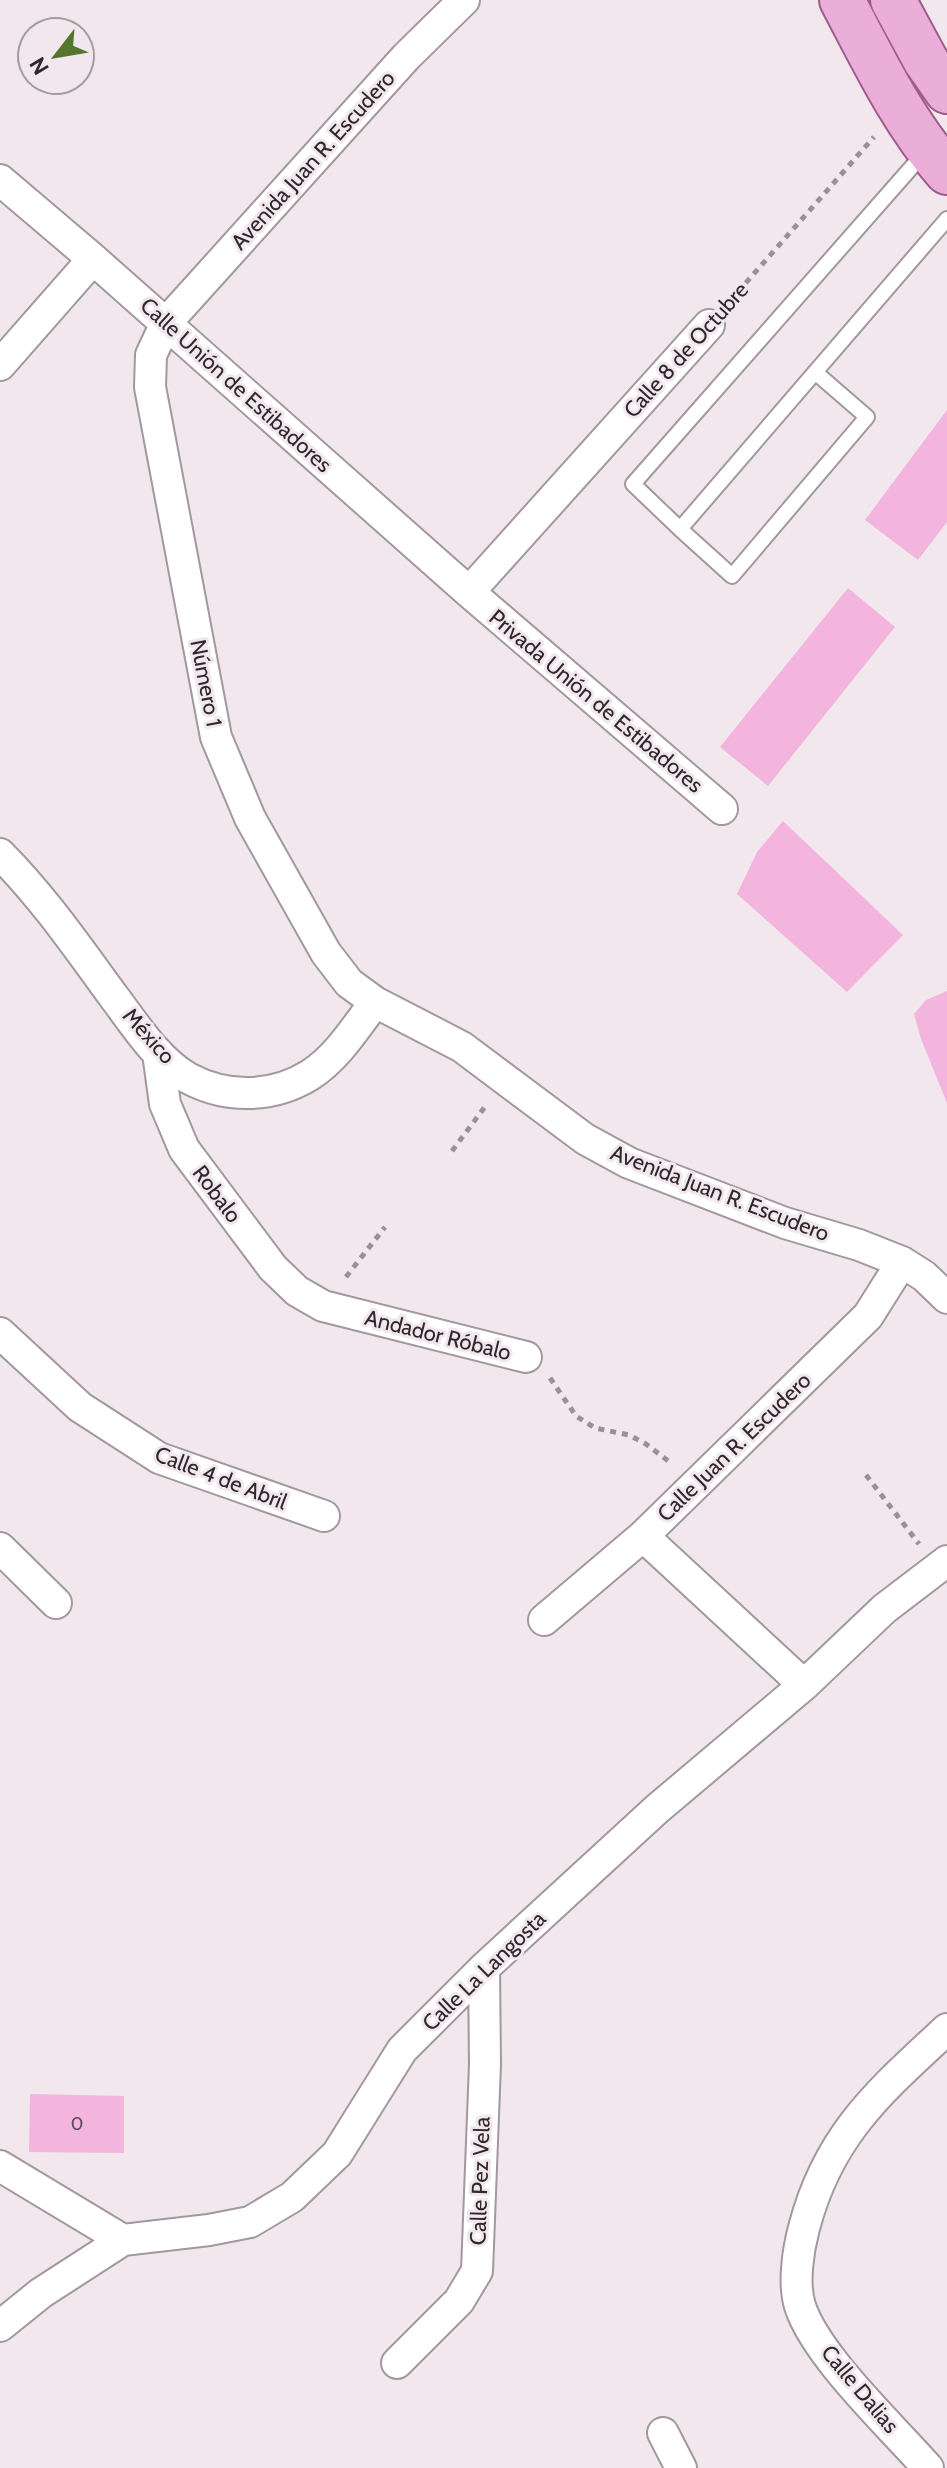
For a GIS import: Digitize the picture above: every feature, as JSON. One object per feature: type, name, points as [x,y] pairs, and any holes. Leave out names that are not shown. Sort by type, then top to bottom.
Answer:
[{"type":"main road","points":[[842,0],[901,106],[938,160]]},
{"type":"main road","points":[[893,0],[926,61],[947,91]]},
{"type":"street","name":"Avenida Juan R. Escudero","points":[[166,323],[406,57],[464,0]]},
{"type":"street","name":"Calle Unión de Estibadores","points":[[0,180],[469,592]]},
{"type":"street","points":[[0,365],[93,259]]},
{"type":"street","name":"Número 1","points":[[166,323],[151,355],[150,387],[216,737],[250,818],[326,953],[349,983],[375,1002]]},
{"type":"street","name":"Calle 8 de Octubre","points":[[469,592],[709,325]]},
{"type":"street","name":"Privada Unión de Estibadores","points":[[469,592],[722,809]]},
{"type":"street","name":"México","points":[[0,854],[26,880],[158,1053],[188,1077],[222,1091],[257,1095],[291,1085],[312,1074],[337,1051],[375,1002]]},
{"type":"street","name":"Avenida Juan R. Escudero","points":[[375,1002],[462,1047],[585,1139],[629,1163],[785,1223],[859,1245],[902,1262],[924,1276],[947,1298]]},
{"type":"street","name":"Robalo","points":[[158,1053],[165,1104],[184,1149],[273,1268],[297,1291],[323,1306]]},
{"type":"street","name":"Calle Juan R. Escudero","points":[[804,1685],[643,1536],[868,1316],[902,1262]]},
{"type":"street","name":"Andador Róbalo","points":[[323,1306],[526,1357]]},
{"type":"street","name":"Calle 4 de Abril","points":[[0,1333],[80,1407],[159,1458],[324,1516]]},
{"type":"street","points":[[544,1620],[643,1536]]},
{"type":"street","points":[[0,1548],[56,1603]]},
{"type":"street","name":"Calle La Langosta","points":[[123,2240],[250,2222],[292,2197],[337,2154],[402,2050],[484,1968],[657,1809],[804,1685],[884,1609],[942,1565]]},
{"type":"street","name":"Calle Pez Vela","points":[[397,2363],[459,2301],[477,2271],[485,2064],[484,1968]]},
{"type":"street","name":"Calle Dalias","points":[[928,2468],[823,2351],[800,2305],[797,2254],[812,2195],[836,2145],[875,2096],[947,2029]]},
{"type":"street","points":[[0,2166],[123,2240],[41,2293],[0,2326]]},
{"type":"street","points":[[663,2433],[681,2468]]},
{"type":"lane","points":[[815,372],[867,417],[732,576],[633,484],[938,160]]},
{"type":"lane","points":[[680,529],[947,219]]},
{"type":"path","name":"Calle 8 de Octubre","points":[[709,325],[901,106]]},
{"type":"path","points":[[452,1151],[506,1078]]},
{"type":"path","points":[[323,1306],[385,1227]]},
{"type":"path","name":"Andador Róbalo","points":[[526,1357],[543,1369],[576,1416],[595,1428],[629,1435],[646,1444],[698,1483]]},
{"type":"path","points":[[866,1475],[942,1565]]},
{"type":"building","points":[[947,410],[947,522],[918,560],[865,520]]},
{"type":"building","points":[[848,588],[895,627],[768,786],[720,747]]},
{"type":"building","points":[[783,821],[903,935],[847,992],[737,894],[757,852]]},
{"type":"building","points":[[947,991],[947,1103],[914,1014],[926,1000]]},
{"type":"building","points":[[30,2094],[124,2096],[124,2153],[29,2152]]}]
